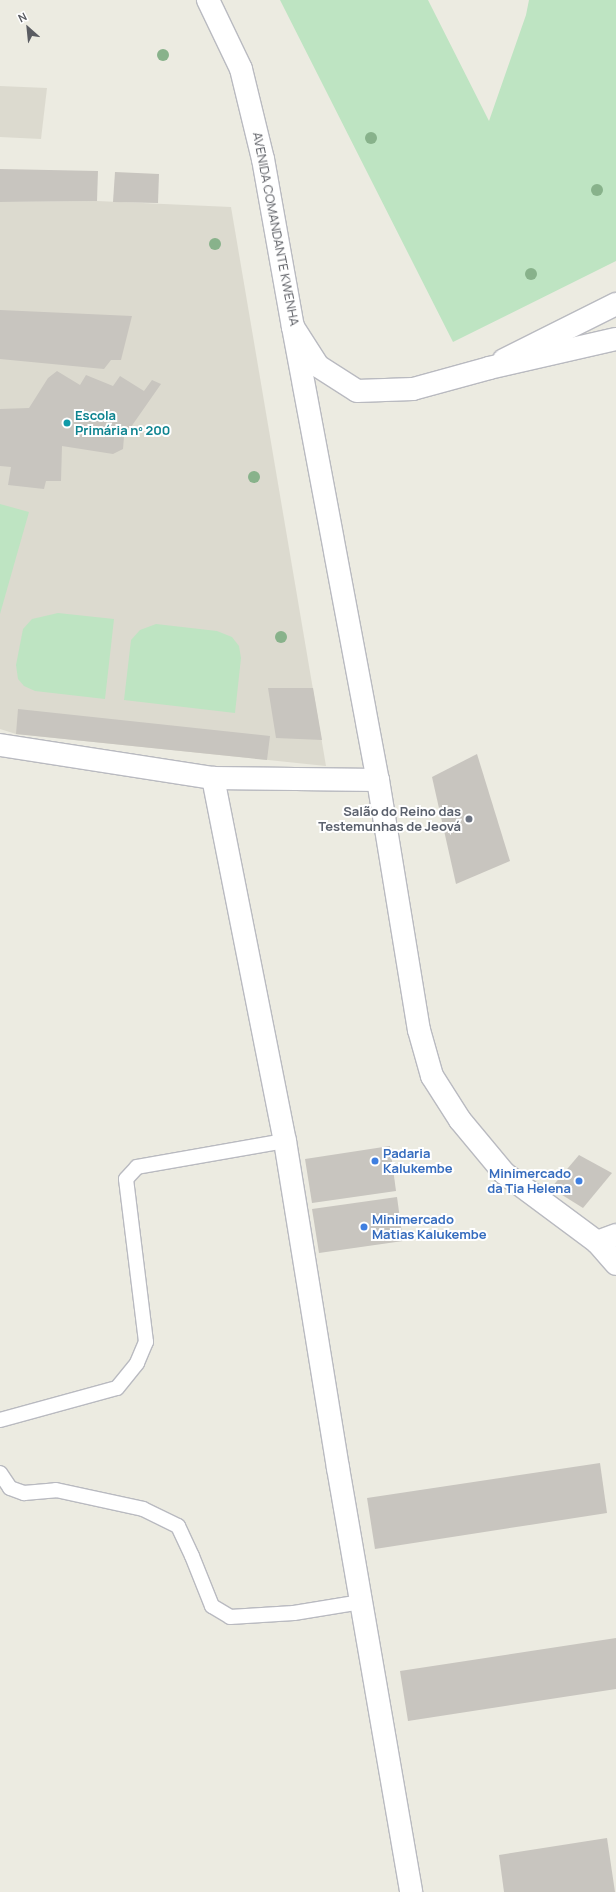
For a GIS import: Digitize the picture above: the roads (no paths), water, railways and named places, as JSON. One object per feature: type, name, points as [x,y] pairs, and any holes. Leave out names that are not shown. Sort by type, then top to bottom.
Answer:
[{"type":"street","name":"AVENIDA COMANDANTE KWENHA","points":[[208,0],[241,69],[263,159],[293,327],[318,366],[357,391],[414,389],[489,368],[616,339]]},
{"type":"street","points":[[489,368],[616,304]]},
{"type":"street","points":[[293,327],[378,780],[419,1030],[432,1076],[460,1120],[504,1173],[607,1239],[616,1264]]},
{"type":"street","points":[[0,745],[213,778],[378,780]]},
{"type":"street","points":[[213,778],[285,1141],[361,1602],[411,1892]]},
{"type":"lane","points":[[0,1420],[117,1388],[137,1363],[146,1342],[126,1179],[137,1167],[285,1141]]},
{"type":"lane","points":[[0,1473],[10,1488],[24,1493],[56,1490],[143,1509],[178,1526],[212,1606],[230,1617],[294,1613],[361,1602]]},
{"type":"place","name":"Escola Primária nº 200","points":[[67,423]]},
{"type":"place","name":"Salão do Reino das Testemunhas de Jeová","points":[[469,819]]},
{"type":"place","name":"Padaria Kalukembe","points":[[375,1161]]},
{"type":"place","name":"Minimercado da Tia Helena","points":[[579,1181]]},
{"type":"place","name":"Minimercado Matias Kalukembe","points":[[364,1227]]}]
